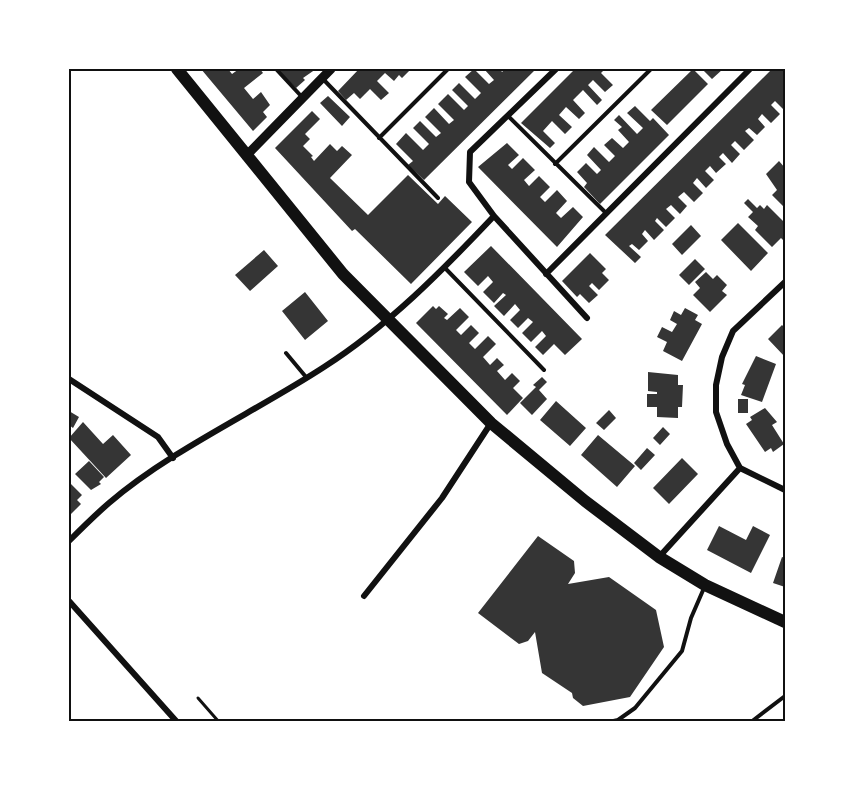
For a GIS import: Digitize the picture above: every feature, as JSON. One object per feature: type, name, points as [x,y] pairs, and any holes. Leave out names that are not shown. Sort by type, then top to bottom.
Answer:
[{"type":"highway","points":[[177,69],[309,235],[387,320],[491,423],[585,501],[658,557],[705,585],[785,622]]},
{"type":"street","points":[[246,156],[331,69]]},
{"type":"street","points":[[556,69],[470,152],[469,182],[494,216],[587,318]]},
{"type":"street","points":[[546,274],[750,69]]},
{"type":"street","points":[[69,541],[110,502],[173,458],[325,367],[387,320],[445,268],[494,216]]},
{"type":"street","points":[[785,282],[733,331],[722,357],[716,385],[716,412],[727,444],[740,468],[785,490]]},
{"type":"street","points":[[69,379],[158,437],[173,458]]},
{"type":"street","points":[[364,596],[442,498],[491,423]]},
{"type":"street","points":[[658,557],[740,468]]},
{"type":"street","points":[[69,601],[177,722]]},
{"type":"lane","points":[[276,69],[304,98]]},
{"type":"lane","points":[[378,138],[448,69]]},
{"type":"lane","points":[[555,164],[651,69]]},
{"type":"lane","points":[[322,78],[438,198]]},
{"type":"lane","points":[[508,116],[606,213]]},
{"type":"lane","points":[[445,268],[544,370]]},
{"type":"lane","points":[[286,353],[306,377]]},
{"type":"lane","points":[[609,722],[618,720],[635,708],[682,651],[691,618],[705,585]]},
{"type":"lane","points":[[751,722],[785,696]]},
{"type":"path","points":[[198,698],[217,715],[219,722]]},
{"type":"building","points":[[201,69],[228,69],[232,74],[239,69],[260,69],[263,73],[244,88],[253,99],[261,92],[270,105],[263,112],[267,117],[253,131]]},
{"type":"building","points":[[280,69],[316,69],[303,78],[305,80],[296,88],[279,71]]},
{"type":"building","points":[[359,69],[411,69],[402,78],[399,75],[394,81],[385,73],[377,81],[389,93],[381,100],[370,89],[360,99],[354,93],[346,100],[338,91]]},
{"type":"building","points":[[474,69],[489,84],[494,80],[484,69],[500,69],[502,72],[505,69],[536,69],[424,180],[408,165],[413,161],[396,144],[406,133],[423,150],[429,144],[413,128],[420,121],[436,137],[441,133],[425,117],[434,108],[449,124],[454,120],[438,104],[448,94],[464,110],[468,106],[452,90],[459,83],[475,99],[481,93],[465,77]]},
{"type":"building","points":[[575,69],[605,69],[601,73],[613,85],[605,92],[593,80],[588,85],[602,100],[597,105],[583,90],[573,100],[585,113],[579,119],[566,107],[559,115],[572,127],[565,134],[552,121],[543,131],[555,143],[550,148],[521,123]]},
{"type":"building","points":[[693,69],[708,84],[667,125],[651,110]]},
{"type":"building","points":[[702,69],[723,69],[712,79]]},
{"type":"building","points":[[772,69],[785,69],[785,107],[783,109],[775,101],[771,105],[780,114],[771,123],[762,114],[758,119],[765,127],[757,135],[749,128],[745,131],[754,140],[744,150],[735,141],[731,145],[740,154],[732,163],[723,153],[719,157],[726,164],[716,173],[710,166],[705,171],[714,180],[706,188],[697,178],[693,183],[703,193],[694,202],[684,192],[678,197],[687,206],[680,214],[671,205],[666,209],[675,218],[666,227],[657,218],[655,221],[664,230],[654,240],[645,230],[642,234],[648,241],[639,250],[632,244],[629,246],[641,257],[635,263],[605,235]]},
{"type":"building","points":[[328,96],[350,117],[342,126],[320,103]]},
{"type":"building","points":[[635,106],[650,121],[653,118],[669,135],[600,204],[584,187],[587,183],[577,172],[586,163],[597,174],[601,170],[587,155],[594,147],[609,162],[615,156],[604,145],[612,138],[623,148],[629,142],[618,130],[622,127],[614,120],[619,115],[637,134],[643,128],[627,113]]},
{"type":"building","points":[[312,111],[320,119],[305,134],[310,139],[303,146],[313,156],[311,157],[314,161],[330,144],[337,151],[342,146],[352,155],[330,178],[368,215],[408,175],[438,204],[445,196],[472,222],[411,284],[355,229],[352,231],[275,148]]},
{"type":"building","points":[[507,143],[519,155],[508,165],[512,169],[523,158],[535,170],[524,180],[529,186],[539,176],[550,187],[540,197],[545,202],[557,190],[567,201],[556,213],[561,218],[573,207],[583,217],[557,247],[478,167]]},
{"type":"building","points":[[779,161],[785,168],[785,208],[772,195],[777,190],[766,174]]},
{"type":"building","points":[[748,199],[757,208],[760,205],[764,209],[767,205],[785,223],[783,240],[781,238],[772,247],[755,230],[758,226],[748,217],[753,212],[744,203]]},
{"type":"building","points":[[738,223],[768,253],[751,271],[721,240]]},
{"type":"building","points":[[691,225],[701,236],[682,255],[672,244]]},
{"type":"building","points":[[491,246],[582,339],[565,355],[554,344],[543,355],[535,347],[546,336],[542,331],[531,342],[522,333],[533,322],[528,318],[518,328],[510,320],[520,310],[515,304],[504,316],[494,306],[506,295],[503,293],[494,303],[483,292],[493,282],[488,276],[478,286],[464,272]]},
{"type":"building","points":[[264,250],[278,266],[250,291],[235,275]]},
{"type":"building","points":[[590,253],[606,269],[602,273],[609,280],[599,290],[592,283],[589,286],[598,295],[589,303],[580,294],[577,297],[562,281]]},
{"type":"building","points":[[695,259],[705,269],[689,285],[679,275]]},
{"type":"building","points":[[706,272],[713,279],[717,275],[727,285],[722,291],[727,295],[710,312],[693,295],[700,288],[695,282]]},
{"type":"building","points":[[305,292],[328,321],[305,340],[282,311]]},
{"type":"building","points":[[433,306],[436,309],[439,306],[448,314],[444,318],[447,320],[460,308],[469,317],[456,330],[461,335],[471,325],[479,333],[469,343],[475,349],[488,336],[496,344],[483,357],[490,365],[497,358],[504,365],[497,371],[505,380],[512,373],[520,381],[513,388],[523,398],[507,415],[416,323]]},
{"type":"building","points":[[685,308],[698,315],[695,320],[702,324],[682,361],[663,351],[667,342],[657,337],[662,327],[672,332],[677,324],[670,320],[674,311],[681,315]]},
{"type":"building","points":[[782,325],[785,328],[785,357],[768,339]]},
{"type":"building","points":[[756,356],[776,364],[762,402],[741,395],[745,385],[742,384]]},
{"type":"building","points":[[648,372],[678,375],[678,385],[683,385],[682,407],[678,407],[678,418],[657,417],[657,407],[647,407],[647,394],[657,394],[657,392],[648,391]]},
{"type":"building","points":[[542,377],[547,382],[539,390],[547,399],[532,415],[520,403],[536,387],[533,385]]},
{"type":"building","points":[[738,399],[748,399],[748,413],[738,413]]},
{"type":"building","points":[[556,401],[586,428],[570,446],[540,420]]},
{"type":"building","points":[[765,408],[777,422],[772,425],[784,444],[773,452],[771,448],[765,452],[746,424],[752,420],[750,417]]},
{"type":"building","points":[[609,410],[616,418],[604,430],[596,423]]},
{"type":"building","points":[[69,411],[79,417],[73,428],[69,425]]},
{"type":"building","points":[[83,422],[103,444],[113,435],[131,455],[106,478],[69,438]]},
{"type":"building","points":[[663,427],[670,434],[660,445],[653,438]]},
{"type":"building","points":[[598,435],[635,466],[617,487],[581,455]]},
{"type":"building","points":[[647,448],[655,455],[641,470],[634,463]]},
{"type":"building","points":[[682,458],[698,474],[669,504],[653,488]]},
{"type":"building","points":[[89,461],[104,477],[99,482],[101,484],[91,490],[75,474]]},
{"type":"building","points":[[69,482],[82,495],[77,500],[81,504],[69,516]]},
{"type":"building","points":[[719,526],[746,540],[753,526],[770,535],[751,573],[707,550]]},
{"type":"building","points":[[538,536],[574,561],[575,573],[568,584],[609,577],[656,610],[664,647],[630,697],[583,706],[573,698],[572,693],[542,673],[535,632],[528,641],[519,644],[478,613]]},
{"type":"building","points":[[782,557],[785,558],[785,587],[773,583]]}]
